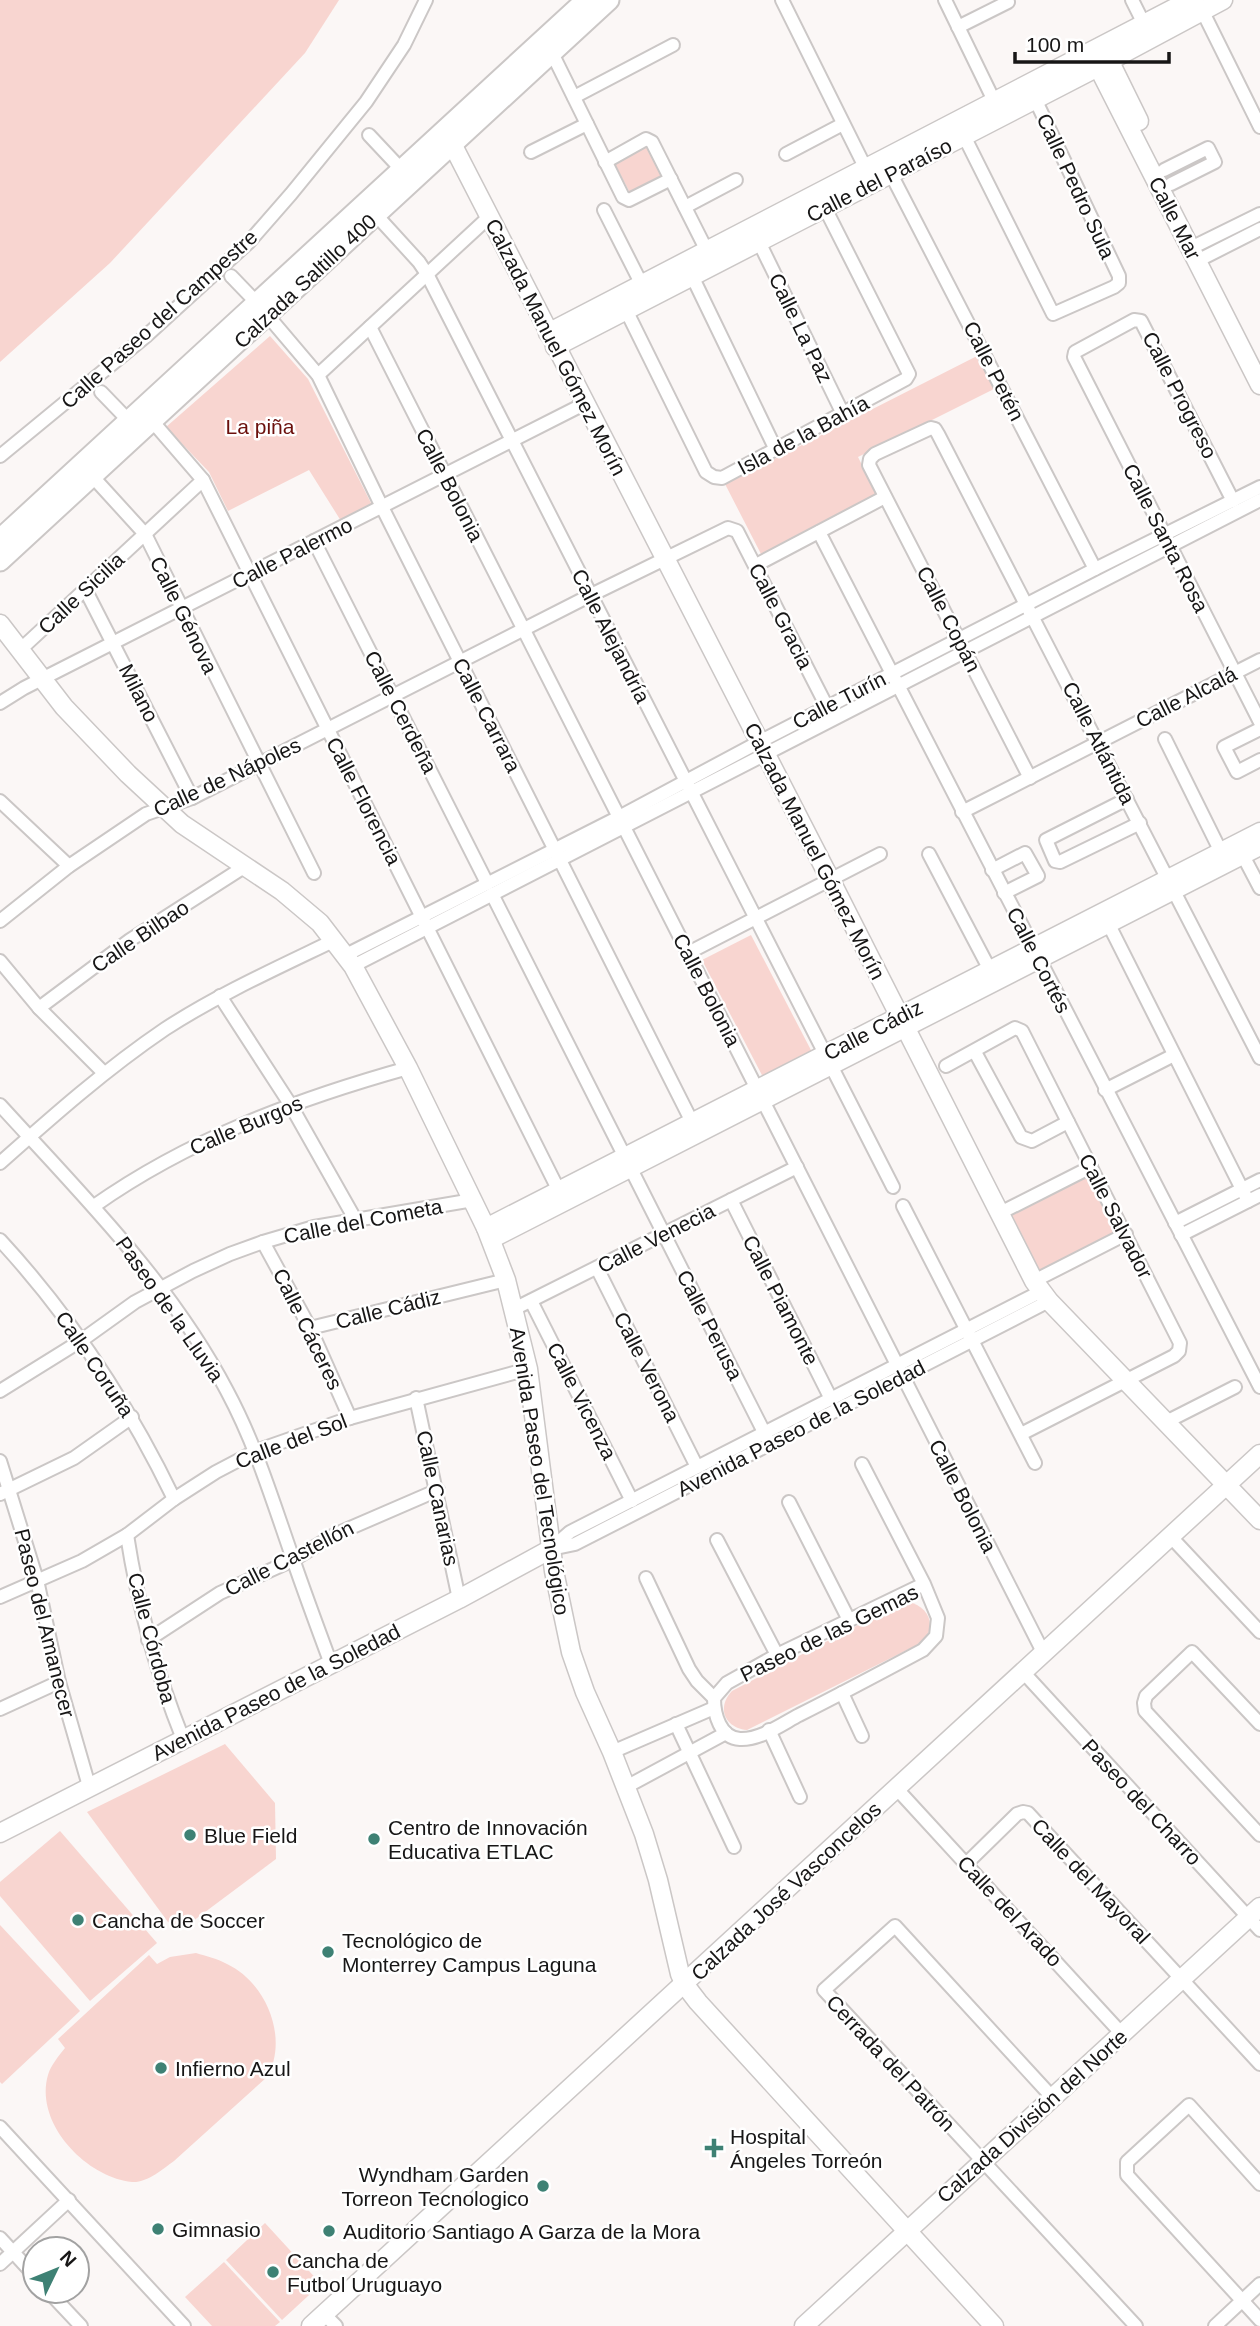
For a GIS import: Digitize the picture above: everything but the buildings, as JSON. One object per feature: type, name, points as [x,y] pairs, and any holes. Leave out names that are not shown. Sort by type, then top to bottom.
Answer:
[{"type":"main road","name":"Calzada Saltillo 400","points":[[0,539],[129,421],[377,216],[448,136],[586,0]]},
{"type":"main road","name":"Calzada Saltillo 400","points":[[0,561],[153,422],[400,168],[448,136],[552,53],[609,0]]},
{"type":"street","name":"Calle Paseo del Campestre","points":[[0,456],[146,336],[249,242],[366,102],[404,45],[426,0]]},
{"type":"street","points":[[782,0],[869,176]]},
{"type":"street","points":[[945,0],[998,109]]},
{"type":"street","points":[[1132,0],[1144,24]]},
{"type":"street","points":[[1223,0],[1196,3],[1260,127]]},
{"type":"street","points":[[958,27],[1008,2]]},
{"type":"street","name":"Calle del Paraíso","points":[[552,340],[626,310],[645,292],[692,276],[710,258],[759,242],[825,208],[869,176],[891,174],[964,136],[998,109],[1035,99],[1144,24],[1196,3]]},
{"type":"street","name":"Calle del Paraíso","points":[[552,340],[1100,56],[1196,3]]},
{"type":"street","points":[[574,97],[673,45]]},
{"type":"street","points":[[552,53],[626,199],[629,200],[671,179]]},
{"type":"street","name":"Calle Mar","points":[[1100,56],[1168,177],[1199,252],[1260,358]]},
{"type":"street","name":"Calle Mar","points":[[1100,56],[1199,252],[1260,385]]},
{"type":"street","name":"Calle Pedro Sula","points":[[964,136],[1054,314],[1114,287],[1119,283],[1119,279],[1035,99]]},
{"type":"street","points":[[531,152],[587,124]]},
{"type":"street","points":[[786,154],[844,124]]},
{"type":"street","points":[[369,135],[400,168]]},
{"type":"street","name":"Calzada Manuel Gómez Morín","points":[[448,136],[1041,1291],[1260,1520]]},
{"type":"street","points":[[605,162],[646,139],[650,140],[710,258]]},
{"type":"street","name":"Calle Petén","points":[[891,174],[1095,569]]},
{"type":"street","points":[[685,207],[736,180]]},
{"type":"street","name":"Isla de la Bahía","points":[[626,310],[706,471],[714,477],[722,478],[906,379],[909,374],[825,208]]},
{"type":"street","points":[[604,210],[645,292]]},
{"type":"street","points":[[1199,252],[1260,214]]},
{"type":"street","name":"Calle Alejandría","points":[[377,216],[419,262],[427,275],[893,1187]]},
{"type":"street","points":[[318,374],[489,217]]},
{"type":"street","points":[[1199,252],[1260,229]]},
{"type":"street","name":"Calle La Paz","points":[[759,242],[843,414]]},
{"type":"street","name":"Calle Carrara","points":[[231,276],[318,374],[382,507],[692,1122]]},
{"type":"street","points":[[692,276],[776,450]]},
{"type":"street","name":"Calle Progreso","points":[[1074,354],[1134,320],[1141,321],[1233,501]]},
{"type":"street","name":"Calle Bolonia","points":[[370,327],[1044,1654]]},
{"type":"street","name":"Calle Santa Rosa","points":[[1074,354],[1260,722]]},
{"type":"street","points":[[101,392],[129,421]]},
{"type":"street","name":"Calle Palermo","points":[[0,704],[24,688],[584,404]]},
{"type":"street","name":"Calle Florencia","points":[[153,422],[203,480],[559,1191]]},
{"type":"street","name":"Calle Atlántida","points":[[870,459],[875,454],[931,428],[935,429],[1031,610],[1260,1058]]},
{"type":"street","name":"Calle Copán","points":[[870,459],[869,465],[885,497],[1030,778]]},
{"type":"street","name":"Calle Génova","points":[[93,477],[145,534],[314,873]]},
{"type":"street","name":"Calle Sicilia","points":[[20,649],[203,480]]},
{"type":"street","name":"Calle Turín","points":[[621,822],[684,781],[762,748],[1168,540],[1260,487]]},
{"type":"street","points":[[756,565],[885,497]]},
{"type":"street","name":"Calle Turín","points":[[1031,610],[1095,569],[1260,500]]},
{"type":"street","name":"Calle de Nápoles","points":[[0,921],[69,866],[146,814],[192,798],[591,595],[733,528]]},
{"type":"street","name":"Calle Gracia","points":[[733,528],[756,565],[827,706]]},
{"type":"street","name":"Calle Cortés","points":[[819,532],[1260,1387]]},
{"type":"street","name":"Calle Cerdeña","points":[[314,541],[628,1162]]},
{"type":"street","name":"Milano","points":[[85,589],[192,798]]},
{"type":"street","name":"Avenida Paseo del Tecnológico","points":[[0,624],[42,680],[94,739],[164,807],[206,841],[304,908],[350,960],[408,1068],[473,1200],[489,1233],[506,1280],[528,1369],[551,1549],[571,1652],[585,1692],[626,1787],[659,1880],[677,1963],[685,1985],[994,2326]]},
{"type":"street","name":"Calle Alcalá","points":[[962,812],[1260,660]]},
{"type":"street","name":"Calle Turín","points":[[350,960],[621,822],[691,793],[827,706],[894,680]]},
{"type":"street","points":[[1260,729],[1224,747],[1237,772],[1260,760]]},
{"type":"street","points":[[1165,739],[1260,888]]},
{"type":"street","points":[[1127,799],[1046,840],[1058,863],[1140,823]]},
{"type":"street","points":[[2,804],[69,866]]},
{"type":"street","name":"Calle Cádiz","points":[[489,1233],[1171,885],[1234,850],[1260,832]]},
{"type":"street","name":"Calle Cádiz","points":[[1234,850],[1260,846]]},
{"type":"street","points":[[992,870],[1026,853],[1038,876],[1004,893]]},
{"type":"street","points":[[688,953],[880,854]]},
{"type":"street","points":[[929,854],[989,970]]},
{"type":"street","name":"Calle Bilbao","points":[[39,1008],[130,940],[244,867]]},
{"type":"street","points":[[1106,918],[1242,1189],[1254,1198]]},
{"type":"street","points":[[0,1163],[104,1073],[167,1028],[220,996],[335,940]]},
{"type":"street","name":"Calle Cádiz","points":[[903,1022],[989,970],[1036,954]]},
{"type":"street","points":[[0,961],[39,1008],[104,1073]]},
{"type":"street","points":[[220,996],[290,1104],[355,1219]]},
{"type":"street","name":"Calle Salvador","points":[[975,1052],[1015,1028],[1023,1031],[1180,1343],[1179,1351],[1174,1356],[1124,1379]]},
{"type":"street","points":[[946,1066],[975,1052],[1021,1138],[1032,1141],[1068,1122]]},
{"type":"street","points":[[1105,1090],[1174,1055]]},
{"type":"street","name":"Calle Burgos","points":[[94,1206],[156,1166],[290,1104],[408,1068]]},
{"type":"street","name":"Calle Cádiz","points":[[489,1233],[559,1191],[628,1162],[692,1122],[760,1095]]},
{"type":"street","name":"Paseo de la Lluvia","points":[[0,1105],[130,1249],[196,1338],[226,1388],[256,1451],[331,1664]]},
{"type":"street","name":"Calle Perusa","points":[[628,1162],[768,1438]]},
{"type":"street","name":"Calle Venecia","points":[[514,1309],[797,1167]]},
{"type":"street","points":[[1000,1213],[1091,1167]]},
{"type":"street","points":[[1178,1229],[1260,1180]]},
{"type":"street","points":[[1178,1229],[1254,1198]]},
{"type":"street","name":"Calle del Cometa","points":[[0,1391],[159,1288],[205,1265],[263,1242],[355,1219],[473,1200]]},
{"type":"street","name":"Calle Piamonte","points":[[731,1200],[831,1399]]},
{"type":"street","points":[[903,1206],[1035,1463]]},
{"type":"street","name":"Avenida Paseo de la Soledad","points":[[551,1549],[575,1544],[768,1438],[969,1335],[1126,1234]]},
{"type":"street","name":"Calle Coruña","points":[[0,1240],[82,1340],[132,1417],[174,1499]]},
{"type":"street","name":"Calle Cáceres","points":[[263,1242],[310,1328],[350,1418]]},
{"type":"street","name":"Calle Verona","points":[[597,1268],[697,1467]]},
{"type":"street","name":"Calle Cádiz","points":[[310,1328],[506,1280]]},
{"type":"street","name":"Calle Vicenza","points":[[531,1301],[632,1500]]},
{"type":"street","name":"Calle del Sol","points":[[0,1597],[82,1561],[127,1535],[174,1499],[256,1451],[416,1398],[528,1369]]},
{"type":"street","name":"Avenida Paseo de la Soledad","points":[[0,1833],[459,1599],[551,1549],[570,1532],[632,1500],[697,1467],[768,1438],[831,1399],[900,1371]]},
{"type":"street","points":[[1021,1434],[1124,1379]]},
{"type":"street","points":[[1166,1422],[1235,1387]]},
{"type":"street","name":"Calle Canarias","points":[[416,1398],[438,1490],[459,1599]]},
{"type":"street","points":[[5,1492],[74,1458],[132,1417]]},
{"type":"street","name":"Calzada José Vasconcelos","points":[[323,2322],[1260,1454]]},
{"type":"street","name":"Paseo del Amanecer","points":[[0,1461],[5,1492],[37,1580],[59,1682],[89,1786]]},
{"type":"street","points":[[862,1464],[923,1584]]},
{"type":"street","name":"Calle Castellón","points":[[148,1640],[210,1599],[293,1560],[334,1535],[438,1490]]},
{"type":"street","points":[[789,1502],[849,1620]]},
{"type":"street","name":"Calle Córdoba","points":[[127,1535],[148,1640],[183,1739]]},
{"type":"street","points":[[1171,1537],[1260,1632]]},
{"type":"street","points":[[717,1540],[777,1655]]},
{"type":"street","points":[[646,1578],[689,1669],[714,1703],[719,1724],[726,1733]]},
{"type":"street","name":"Paseo de las Gemas","points":[[612,1752],[676,1724],[714,1703],[727,1683],[777,1655],[923,1584],[938,1618],[938,1629],[931,1644],[769,1730],[741,1739],[726,1733],[626,1787]]},
{"type":"street","points":[[1260,1724],[1192,1652],[1146,1696],[1144,1703],[1145,1711],[1260,1835]]},
{"type":"street","name":"Paseo del Charro","points":[[1024,1673],[1256,1918]]},
{"type":"street","points":[[0,1709],[59,1682]]},
{"type":"street","points":[[842,1693],[862,1736]]},
{"type":"street","points":[[676,1724],[734,1847]]},
{"type":"street","points":[[769,1730],[800,1797]]},
{"type":"street","name":"Calle del Arado","points":[[897,1789],[1122,2034]]},
{"type":"street","name":"Calle del Mayoral","points":[[966,1864],[1017,1814],[1028,1813],[1181,1979]]},
{"type":"street","name":"Calzada División del Norte","points":[[804,2326],[1181,1979],[1256,1918]]},
{"type":"street","name":"Cerrada del Patrón","points":[[982,2162],[824,1990],[895,1926],[1052,2097]]},
{"type":"street","points":[[1181,1979],[1260,2064]]},
{"type":"street","points":[[1260,2184],[1189,2105],[1127,2162],[1126,2166],[1127,2175],[1260,2320]]},
{"type":"street","points":[[0,2127],[184,2326]]},
{"type":"street","points":[[982,2162],[1136,2326]]},
{"type":"street","points":[[0,2264],[69,2200]]},
{"type":"street","points":[[0,2238],[21,2261]]},
{"type":"street","points":[[1215,2326],[1260,2284]]},
{"type":"street","points":[[61,2305],[81,2326]]},
{"type":"green space","points":[[0,0],[339,0],[305,53],[110,263],[0,362]]},
{"type":"green space","points":[[653,142],[669,173],[630,193],[614,162]]},
{"type":"green space","name":"La piña","points":[[270,336],[308,379],[372,505],[341,521],[309,470],[228,511],[209,472],[166,427]]},
{"type":"green space","points":[[977,356],[994,389],[858,457],[877,495],[761,554],[725,484]]},
{"type":"green space","points":[[751,935],[813,1054],[764,1079],[702,960]]},
{"type":"green space","points":[[1090,1171],[1122,1234],[1036,1277],[1003,1214]]},
{"type":"green space","points":[[908,1602],[921,1608],[929,1618],[929,1630],[921,1643],[747,1730],[728,1721],[724,1704],[732,1691],[900,1603]]},
{"type":"green space","name":"Blue Field","points":[[225,1744],[275,1803],[276,1859],[189,1924],[176,1927],[168,1922],[87,1812]]},
{"type":"green space","name":"Cancha de Soccer","points":[[60,1831],[157,1943],[90,2001],[0,1896],[0,1882]]},
{"type":"green space","name":"Cancha de Soccer","points":[[0,1925],[80,2011],[2,2084],[0,2082]]},
{"type":"green space","name":"Infierno Azul","points":[[196,1953],[223,1962],[241,1973],[263,1998],[275,2030],[273,2062],[267,2077],[165,2168],[138,2182],[115,2178],[82,2159],[56,2129],[46,2093],[48,2075],[65,2048],[58,2039],[149,1955],[157,1964],[170,1957]]},
{"type":"green space","name":"Cancha de Futbol Uruguayo","points":[[265,2223],[321,2284],[282,2320],[226,2260]]},
{"type":"green space","name":"Cancha de Futbol Uruguayo","points":[[224,2262],[280,2322],[275,2326],[212,2326],[185,2297]]},
{"type":"place","name":"Blue Field","points":[[190,1835]]},
{"type":"place","name":"Centro de Innovación Educativa ETLAC","points":[[374,1839]]},
{"type":"place","name":"Cancha de Soccer","points":[[78,1920]]},
{"type":"place","name":"Tecnológico de Monterrey Campus Laguna","points":[[328,1952]]},
{"type":"place","name":"Infierno Azul","points":[[161,2068]]},
{"type":"place","name":"Hospital Ángeles Torreón","points":[[714,2148]]},
{"type":"place","name":"Wyndham Garden Torreon Tecnologico","points":[[543,2186]]},
{"type":"place","name":"Gimnasio","points":[[158,2229]]},
{"type":"place","name":"Auditorio Santiago A Garza de la Mora","points":[[329,2231]]},
{"type":"place","name":"Cancha de Futbol Uruguayo","points":[[273,2272]]}]
